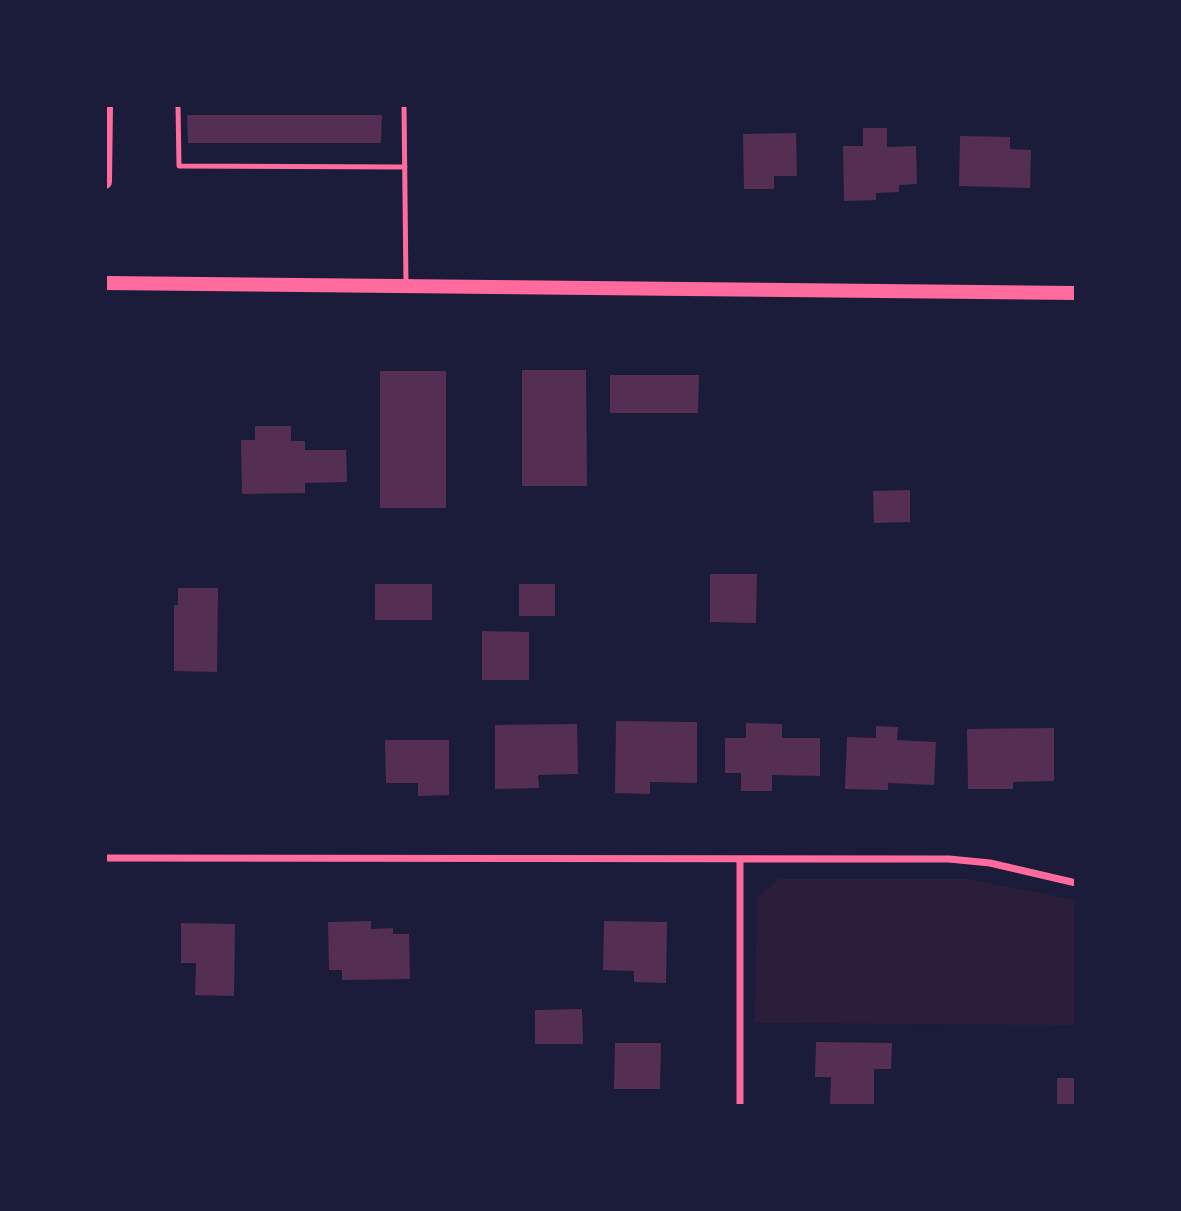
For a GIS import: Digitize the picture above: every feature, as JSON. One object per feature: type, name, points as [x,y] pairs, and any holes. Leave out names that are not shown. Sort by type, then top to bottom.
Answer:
[{"type":"main road","points":[[105,182],[106,105]]},
{"type":"main road","points":[[105,283],[1076,293]]},
{"type":"street","points":[[105,858],[969,860],[1076,883]]},
{"type":"street","points":[[740,859],[740,1106]]},
{"type":"lane","points":[[178,105],[179,166],[405,167]]},
{"type":"lane","points":[[404,105],[406,286]]},
{"type":"shaded area","points":[[779,879],[968,879],[1076,900],[1076,1025],[755,1023],[757,898]]},
{"type":"building","points":[[187,115],[382,115],[381,143],[188,143]]},
{"type":"building","points":[[863,128],[887,128],[887,147],[916,146],[917,184],[899,185],[899,192],[876,193],[876,200],[844,201],[843,146],[863,146]]},
{"type":"building","points":[[796,133],[797,176],[774,176],[774,189],[744,189],[743,134]]},
{"type":"building","points":[[960,136],[1010,137],[1010,149],[1031,150],[1030,188],[959,186]]},
{"type":"building","points":[[522,370],[586,370],[587,486],[522,486]]},
{"type":"building","points":[[380,371],[446,371],[446,508],[380,508]]},
{"type":"building","points":[[610,375],[699,375],[698,413],[610,413]]},
{"type":"building","points":[[255,426],[291,426],[291,441],[305,441],[305,450],[346,450],[347,482],[305,483],[305,493],[242,494],[241,440],[255,440]]},
{"type":"building","points":[[910,490],[910,522],[874,523],[873,491]]},
{"type":"building","points":[[710,574],[757,574],[756,623],[710,622]]},
{"type":"building","points":[[375,584],[432,584],[432,620],[375,620]]},
{"type":"building","points":[[519,584],[555,584],[555,616],[519,616]]},
{"type":"building","points":[[178,588],[218,588],[217,672],[174,671],[174,605],[178,605]]},
{"type":"building","points":[[482,631],[529,632],[529,680],[482,680]]},
{"type":"building","points":[[616,721],[697,722],[697,783],[650,782],[650,794],[615,793]]},
{"type":"building","points":[[746,723],[782,724],[782,738],[820,738],[820,776],[772,775],[772,791],[741,791],[741,773],[725,773],[725,738],[746,738]]},
{"type":"building","points":[[577,724],[578,774],[538,775],[539,788],[495,789],[495,725]]},
{"type":"building","points":[[876,726],[898,727],[897,740],[936,742],[934,785],[888,783],[888,790],[845,789],[847,737],[876,738]]},
{"type":"building","points":[[1054,728],[1054,781],[1013,782],[1013,789],[968,789],[967,729]]},
{"type":"building","points":[[385,740],[449,740],[449,795],[418,796],[418,783],[386,783]]},
{"type":"building","points":[[371,921],[371,929],[393,928],[393,934],[409,934],[410,979],[342,980],[342,970],[329,970],[328,922]]},
{"type":"building","points":[[604,921],[667,922],[666,983],[634,982],[634,971],[603,970]]},
{"type":"building","points":[[181,923],[235,924],[234,996],[195,995],[196,963],[181,963]]},
{"type":"building","points":[[582,1009],[583,1044],[535,1044],[535,1010]]},
{"type":"building","points":[[816,1042],[892,1043],[891,1069],[874,1069],[874,1106],[830,1106],[831,1077],[815,1077]]},
{"type":"building","points":[[615,1043],[661,1043],[660,1089],[614,1089]]},
{"type":"building","points":[[1057,1078],[1074,1078],[1074,1106],[1057,1106]]}]
